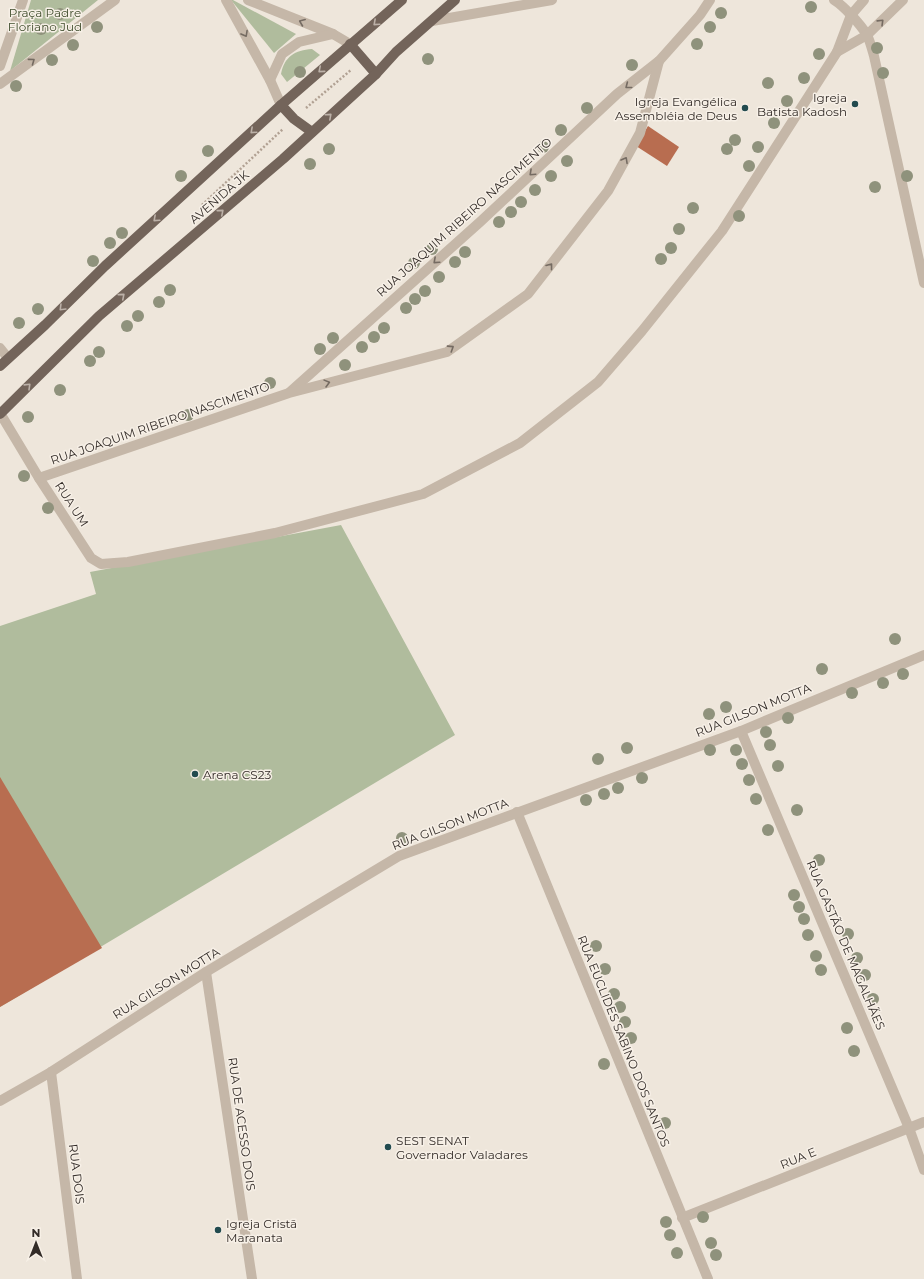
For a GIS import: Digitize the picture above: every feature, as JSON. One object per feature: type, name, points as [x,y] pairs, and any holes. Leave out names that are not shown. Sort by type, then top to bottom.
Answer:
[{"type":"main road","name":"AVENIDA JK","points":[[0,366],[45,325],[105,266],[281,105],[402,0]]},
{"type":"main road","name":"AVENIDA JK","points":[[0,414],[99,316],[283,159],[376,74],[396,52],[455,0]]},
{"type":"main road","points":[[350,44],[376,74]]},
{"type":"main road","points":[[281,105],[294,118],[312,132]]},
{"type":"street","points":[[0,66],[24,0]]},
{"type":"street","points":[[0,84],[115,0]]},
{"type":"street","points":[[226,0],[270,80],[281,105]]},
{"type":"street","points":[[248,0],[333,34],[350,44]]},
{"type":"street","points":[[432,21],[552,0]]},
{"type":"street","name":"RUA JOAQUIM RIBEIRO NASCIMENTO","points":[[289,393],[480,222],[617,94],[659,62],[700,16],[710,0]]},
{"type":"street","points":[[834,0],[839,3],[867,35],[874,56],[924,283]]},
{"type":"street","points":[[838,52],[851,16],[864,0]]},
{"type":"street","points":[[838,52],[867,35],[903,0]]},
{"type":"street","points":[[270,80],[282,54],[299,42],[333,34]]},
{"type":"street","name":"RUA UM","points":[[0,414],[91,558],[101,564],[128,562],[275,533],[422,494],[520,443],[598,382],[642,331],[722,232],[838,52]]},
{"type":"street","name":"RUA JOAQUIM RIBEIRO NASCIMENTO","points":[[40,478],[289,393],[447,352],[528,294],[608,191],[640,133],[659,62]]},
{"type":"street","points":[[0,348],[8,358]]},
{"type":"street","name":"RUA GILSON MOTTA","points":[[0,1101],[51,1072],[206,972],[399,856],[741,730],[924,655]]},
{"type":"street","name":"RUA GASTÃO DE MAGALHÃES","points":[[741,730],[909,1128],[924,1170]]},
{"type":"street","name":"RUA EUCLIDES SABINO DOS SANTOS","points":[[517,812],[708,1279]]},
{"type":"street","name":"RUA DE ACESSO DOIS","points":[[206,972],[252,1279]]},
{"type":"street","name":"RUA DOIS","points":[[51,1072],[77,1279]]},
{"type":"street","name":"RUA E","points":[[682,1218],[924,1122]]},
{"type":"green space","name":"Praça Padre Floriano Jud","points":[[31,0],[98,0],[10,71]]},
{"type":"green space","points":[[231,0],[233,0],[296,34],[274,53]]},
{"type":"green space","points":[[312,49],[320,55],[287,82],[281,74],[282,68],[288,59],[300,51]]},
{"type":"green space","name":"Arena CS23","points":[[341,525],[455,735],[0,1007],[0,626],[96,594],[90,572]]},
{"type":"building","points":[[648,126],[679,147],[667,166],[636,146]]},
{"type":"building","points":[[0,777],[102,948],[0,1007]]},
{"type":"place","name":"Igreja Batista Kadosh","points":[[855,104]]},
{"type":"place","name":"Igreja Evangélica Assembléia de Deus","points":[[745,108]]},
{"type":"place","name":"Arena CS23","points":[[195,774]]},
{"type":"place","name":"SEST SENAT Governador Valadares","points":[[388,1147]]},
{"type":"place","name":"Igreja Cristã Maranata","points":[[218,1230]]}]
